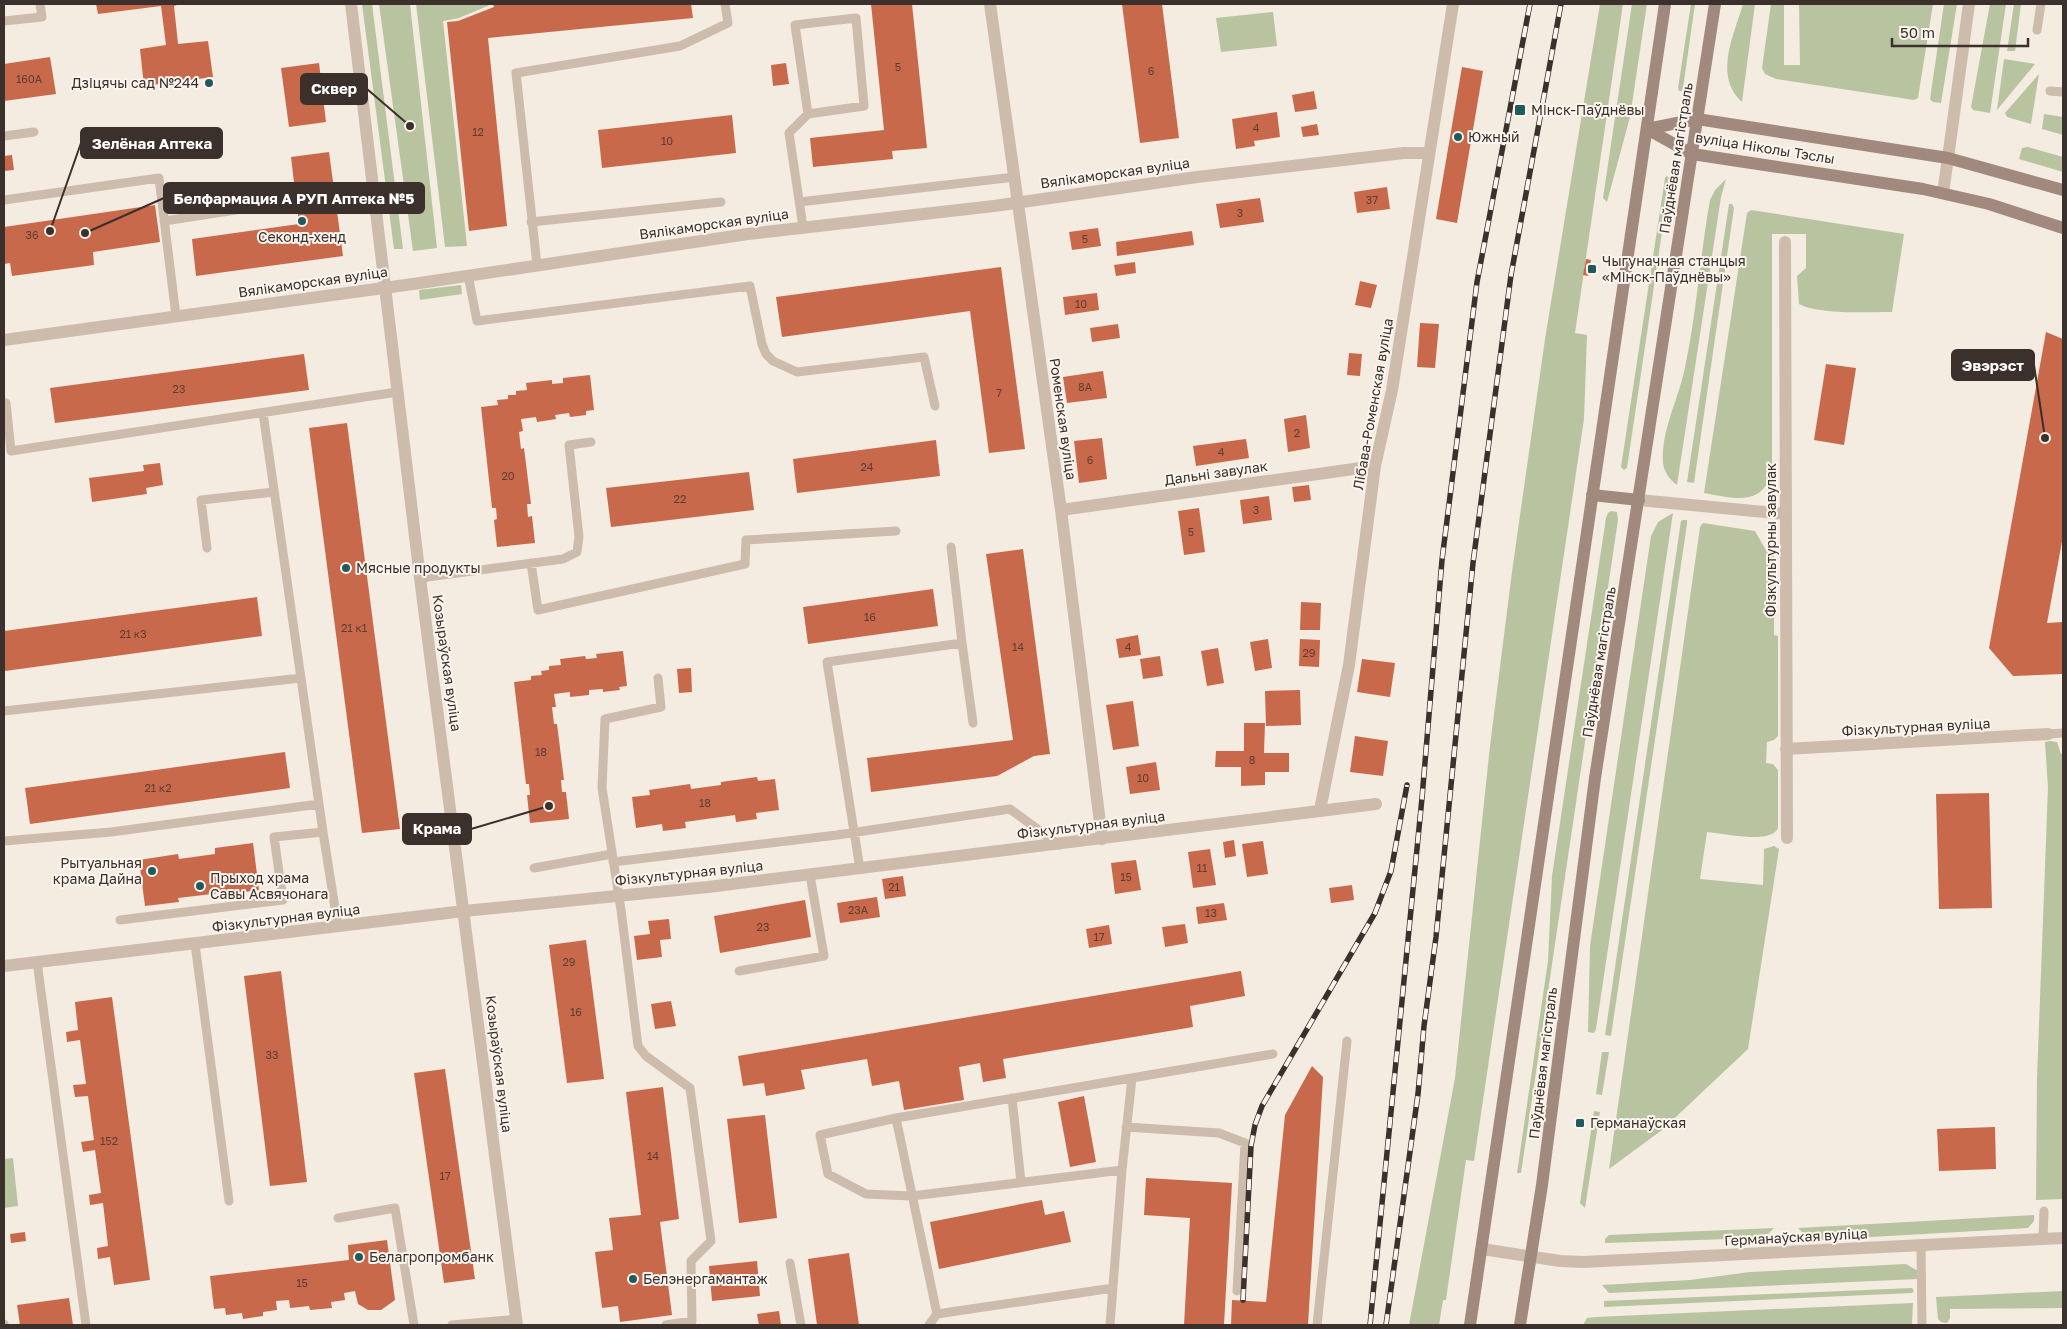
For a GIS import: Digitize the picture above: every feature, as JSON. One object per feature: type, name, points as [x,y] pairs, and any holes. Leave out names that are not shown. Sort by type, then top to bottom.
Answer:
[{"type":"main road","points":[[1470,1325],[1665,4]]},
{"type":"main road","name":"Паўднёвая магістраль","points":[[1520,1325],[1532,1256],[1596,778],[1715,4]]},
{"type":"main road","name":"вуліца Ніколы Тэслы","points":[[1647,129],[1697,119],[1948,158],[2063,190]]},
{"type":"main road","name":"вуліца Ніколы Тэслы","points":[[1647,129],[1692,154],[1903,185],[1989,204],[2063,228]]},
{"type":"main road","points":[[1592,495],[1639,500]]},
{"type":"street","name":"Козыраўская вуліца","points":[[351,4],[420,578],[517,1322]]},
{"type":"street","name":"Роменская вуліца","points":[[990,4],[1061,510],[1102,839]]},
{"type":"street","name":"Лібава-Роменская вуліца","points":[[1320,810],[1348,665],[1375,466],[1392,390],[1453,4]]},
{"type":"street","points":[[1943,193],[1969,4]]},
{"type":"street","name":"Вялікаморская вуліца","points":[[4,340],[803,227],[1018,202],[1198,177],[1404,153],[1429,153]]},
{"type":"street","name":"Фізкультурны завулак","points":[[1784,242],[1786,838]]},
{"type":"street","name":"Дальні завулак","points":[[1061,510],[1375,466]]},
{"type":"street","points":[[1639,500],[1785,514]]},
{"type":"street","name":"Фізкультурная вуліца","points":[[1786,749],[2048,734]]},
{"type":"street","name":"Фізкультурная вуліца","points":[[4,966],[464,911],[810,875],[1376,804]]},
{"type":"street","name":"Германаўская вуліца","points":[[1482,1249],[1560,1261],[1583,1262],[2063,1238]]},
{"type":"lane","points":[[4,21],[42,17],[40,4]]},
{"type":"lane","points":[[537,265],[516,73],[680,46],[728,23],[725,4]]},
{"type":"lane","points":[[2037,30],[2041,4]]},
{"type":"lane","points":[[803,227],[789,133],[808,114],[864,106],[856,18],[795,25],[808,114]]},
{"type":"lane","points":[[2050,91],[2063,92]]},
{"type":"lane","points":[[4,136],[34,132]]},
{"type":"lane","points":[[799,202],[1015,177]]},
{"type":"lane","points":[[4,200],[159,178],[176,316]]},
{"type":"lane","points":[[532,222],[721,202]]},
{"type":"lane","points":[[164,221],[263,206]]},
{"type":"lane","points":[[468,275],[477,321],[750,286],[762,344],[766,354],[773,361],[797,372],[924,357],[934,406]]},
{"type":"lane","points":[[6,403],[11,451],[397,392]]},
{"type":"lane","points":[[263,413],[338,926]]},
{"type":"lane","points":[[420,578],[563,559],[577,552],[579,537],[569,445],[591,442]]},
{"type":"lane","points":[[207,548],[201,500],[274,492]]},
{"type":"lane","points":[[531,563],[538,610],[745,564],[746,540],[896,531]]},
{"type":"lane","points":[[951,547],[973,723]]},
{"type":"lane","points":[[860,869],[826,662],[962,643]]},
{"type":"lane","points":[[4,711],[301,678]]},
{"type":"lane","points":[[658,678],[661,707],[605,719],[602,788],[619,896],[638,1046],[646,1056],[690,1088],[711,1241],[691,1261],[692,1321],[666,1325]]},
{"type":"lane","points":[[2048,734],[2063,733]]},
{"type":"lane","points":[[4,841],[111,832],[319,804]]},
{"type":"lane","points":[[534,868],[854,831],[1010,809],[1059,845]]},
{"type":"lane","points":[[120,920],[283,900],[274,837],[323,832]]},
{"type":"lane","points":[[739,971],[824,956],[810,875]]},
{"type":"lane","points":[[195,944],[229,1201]]},
{"type":"lane","points":[[37,962],[86,1325]]},
{"type":"lane","points":[[1317,1325],[1347,1041]]},
{"type":"lane","points":[[1122,1170],[912,1196],[866,1194],[828,1174],[820,1135],[896,1118],[1273,1054]]},
{"type":"lane","points":[[1110,1325],[1122,1170],[1132,1078]]},
{"type":"lane","points":[[1012,1098],[1021,1182]]},
{"type":"lane","points":[[896,1118],[937,1314]]},
{"type":"lane","points":[[1126,1128],[1219,1133],[1245,1143],[1237,1291]]},
{"type":"lane","points":[[338,1218],[395,1208],[414,1325]]},
{"type":"lane","points":[[2043,1239],[2044,1211]]},
{"type":"lane","points":[[1921,1246],[1922,1325]]},
{"type":"lane","points":[[790,1263],[801,1325]]},
{"type":"lane","points":[[929,1325],[937,1314],[1113,1288]]},
{"type":"lane","points":[[452,1325],[517,1322]]},
{"type":"green space","points":[[362,4],[372,4],[403,249],[394,249]]},
{"type":"green space","points":[[379,4],[410,4],[437,248],[413,251]]},
{"type":"green space","points":[[416,4],[490,4],[459,18],[443,21],[467,246],[445,247]]},
{"type":"green space","points":[[1600,4],[1623,4],[1575,333],[1587,335],[1584,419],[1474,1161],[1466,1160],[1446,1300],[1443,1300],[1439,1325],[1409,1325],[1455,1078],[1490,746],[1512,572],[1545,339]]},
{"type":"green space","points":[[1632,4],[1647,4],[1630,117],[1607,202],[1603,198]]},
{"type":"green space","points":[[1691,4],[1695,4],[1683,88],[1682,91],[1679,91],[1678,88]]},
{"type":"green space","points":[[1743,4],[1755,4],[1742,102],[1733,92],[1727,68],[1731,42]]},
{"type":"green space","points":[[1771,4],[1784,4],[1784,65],[1800,65],[1799,4],[1933,4],[1918,98],[1914,100],[1776,79],[1765,74],[1762,68]]},
{"type":"green space","points":[[1944,4],[1957,4],[1941,103],[1933,102],[1930,99]]},
{"type":"green space","points":[[1990,4],[2006,4],[1990,113],[1973,110],[1971,107]]},
{"type":"green space","points":[[2014,4],[2021,4],[2015,51],[2007,51]]},
{"type":"green space","points":[[1273,12],[1277,46],[1221,52],[1216,18]]},
{"type":"green space","points":[[2004,59],[2035,64],[1997,110]]},
{"type":"green space","points":[[2039,74],[2031,124],[2007,117],[2005,113]]},
{"type":"green space","points":[[2044,114],[2063,117],[2063,135],[2042,129]]},
{"type":"green space","points":[[2028,147],[2063,157],[2063,172],[2019,159],[2022,148]]},
{"type":"green space","points":[[1667,176],[1670,178],[1627,468],[1624,470],[1621,467],[1665,178]]},
{"type":"green space","points":[[1726,179],[1721,197],[1677,485],[1665,470],[1663,450],[1689,346],[1710,200],[1715,190]]},
{"type":"green space","points":[[1729,204],[1732,204],[1734,208],[1694,483],[1687,482]]},
{"type":"green space","points":[[1751,210],[1904,234],[1892,312],[1858,312],[1819,310],[1799,304],[1797,276],[1806,268],[1806,234],[1772,234],[1772,470],[1768,482],[1762,490],[1746,498],[1736,498],[1704,493],[1747,213]]},
{"type":"green space","points":[[461,285],[462,294],[420,300],[419,290]]},
{"type":"green space","points":[[1611,511],[1617,512],[1618,520],[1521,1173],[1517,1173],[1548,961],[1552,876],[1606,518]]},
{"type":"green space","points":[[1673,513],[1594,1033],[1588,1032],[1590,946],[1651,536],[1658,522]]},
{"type":"green space","points":[[1687,520],[1687,524],[1611,1036],[1605,1035],[1681,521]]},
{"type":"green space","points":[[1703,523],[1755,531],[1767,552],[1774,556],[1774,635],[1778,636],[1778,736],[1774,740],[1767,742],[1766,763],[1773,764],[1778,770],[1778,828],[1774,833],[1756,837],[1707,832],[1700,879],[1763,885],[1764,849],[1774,846],[1779,849],[1748,1049],[1662,1130],[1609,1169],[1700,527]]},
{"type":"green space","points":[[2045,742],[2057,742],[2061,754],[2063,754],[2063,1199],[2036,1200],[2037,1078],[2048,787]]},
{"type":"green space","points":[[1602,1052],[1609,1052],[1602,1095],[1596,1094]]},
{"type":"green space","points":[[1594,1111],[1600,1112],[1585,1208],[1580,1203]]},
{"type":"green space","points":[[13,1158],[18,1206],[4,1208],[4,1159]]},
{"type":"green space","points":[[2034,1215],[2034,1221],[2028,1228],[1819,1240],[1798,1228]]},
{"type":"green space","points":[[1774,1228],[1766,1236],[1760,1238],[1605,1243],[1605,1239],[1609,1235]]},
{"type":"green space","points":[[1906,1264],[1918,1271],[1918,1279],[1609,1293],[1602,1285],[1690,1280],[1750,1272]]},
{"type":"green space","points":[[1912,1288],[1914,1291],[1912,1293],[1604,1307],[1604,1301]]},
{"type":"green space","points":[[2063,1291],[2063,1308],[1950,1309],[1950,1318],[1947,1323],[1941,1322],[1938,1319],[1936,1297]]},
{"type":"green space","points":[[1913,1303],[1912,1325],[1583,1325],[1587,1318],[1596,1317]]},
{"type":"building","points":[[96,4],[180,4],[174,6],[178,44],[208,41],[213,77],[144,86],[140,49],[166,45],[161,6],[98,14]]},
{"type":"building","points":[[493,4],[691,4],[693,18],[488,38],[507,226],[469,231],[447,22],[458,21],[494,7]]},
{"type":"building","points":[[871,4],[912,4],[927,148],[892,151],[893,159],[813,167],[810,138],[884,130]]},
{"type":"building","points":[[1122,4],[1162,4],[1179,138],[1140,143]]},
{"type":"building","points":[[50,57],[56,94],[4,101],[4,64]]},
{"type":"building","points":[[319,63],[326,122],[289,127],[281,68]]},
{"type":"building","points":[[786,63],[789,84],[773,86],[771,65]]},
{"type":"building","points":[[1462,67],[1483,71],[1457,223],[1436,219]]},
{"type":"building","points":[[1314,91],[1317,109],[1295,112],[1292,95]]},
{"type":"building","points":[[1277,112],[1280,137],[1254,141],[1255,146],[1236,149],[1232,119]]},
{"type":"building","points":[[732,115],[736,153],[602,168],[598,130]]},
{"type":"building","points":[[1317,124],[1319,135],[1303,137],[1301,127]]},
{"type":"building","points":[[329,152],[343,256],[196,276],[192,239],[299,224],[291,157]]},
{"type":"building","points":[[12,155],[14,170],[4,171],[4,156]]},
{"type":"building","points":[[1387,187],[1390,209],[1357,213],[1354,192]]},
{"type":"building","points":[[1260,198],[1264,222],[1220,228],[1216,204]]},
{"type":"building","points":[[155,205],[160,242],[93,252],[94,265],[12,276],[10,263],[4,264],[4,227]]},
{"type":"building","points":[[1098,228],[1101,246],[1072,250],[1069,232]]},
{"type":"building","points":[[1192,231],[1194,245],[1117,256],[1116,242]]},
{"type":"building","points":[[1586,259],[1591,260],[1588,276],[1583,275]]},
{"type":"building","points":[[1135,262],[1136,273],[1116,276],[1114,265]]},
{"type":"building","points":[[1001,267],[1025,449],[989,453],[970,311],[782,337],[776,297]]},
{"type":"building","points":[[1360,281],[1377,285],[1371,308],[1355,305]]},
{"type":"building","points":[[1097,293],[1099,310],[1065,315],[1063,297]]},
{"type":"building","points":[[1420,323],[1439,324],[1435,368],[1417,367]]},
{"type":"building","points":[[1118,324],[1120,338],[1092,342],[1090,328]]},
{"type":"building","points":[[2046,332],[2063,339],[2063,536],[2047,623],[2063,622],[2063,674],[2013,676],[1989,648]]},
{"type":"building","points":[[1349,353],[1362,354],[1360,376],[1347,375]]},
{"type":"building","points":[[304,354],[309,390],[55,423],[50,388]]},
{"type":"building","points":[[1826,364],[1856,368],[1844,445],[1814,440]]},
{"type":"building","points":[[1103,371],[1107,398],[1067,403],[1063,377]]},
{"type":"building","points":[[590,375],[594,410],[586,411],[586,415],[570,417],[569,413],[555,415],[556,419],[537,422],[536,417],[521,419],[523,431],[519,432],[521,449],[524,448],[531,504],[527,504],[528,517],[532,516],[535,543],[497,547],[494,520],[497,519],[496,508],[492,508],[481,407],[498,405],[497,400],[508,399],[508,395],[516,395],[516,391],[527,390],[526,383],[552,380],[552,384],[563,383],[563,378]]},
{"type":"building","points":[[1306,415],[1310,448],[1288,452],[1284,419]]},
{"type":"building","points":[[347,423],[400,829],[362,833],[309,428]]},
{"type":"building","points":[[1102,438],[1107,479],[1079,483],[1074,441]]},
{"type":"building","points":[[1246,439],[1249,458],[1196,466],[1193,446]]},
{"type":"building","points":[[936,440],[940,476],[797,493],[793,459]]},
{"type":"building","points":[[160,463],[163,485],[146,488],[147,494],[92,502],[89,478],[144,471],[143,465]]},
{"type":"building","points":[[749,472],[754,510],[611,527],[606,488]]},
{"type":"building","points":[[1309,485],[1311,500],[1294,502],[1292,487]]},
{"type":"building","points":[[1269,496],[1272,520],[1243,524],[1240,500]]},
{"type":"building","points":[[1199,508],[1205,552],[1184,555],[1178,511]]},
{"type":"building","points":[[1023,549],[1050,754],[1034,756],[997,776],[871,792],[867,758],[1013,740],[986,554]]},
{"type":"building","points":[[933,589],[938,626],[808,644],[803,607]]},
{"type":"building","points":[[257,597],[262,636],[5,671],[4,631]]},
{"type":"building","points":[[1301,602],[1321,603],[1320,630],[1300,630]]},
{"type":"building","points":[[1138,635],[1141,655],[1119,658],[1116,639]]},
{"type":"building","points":[[1268,639],[1272,668],[1255,671],[1250,642]]},
{"type":"building","points":[[1300,639],[1320,640],[1319,667],[1299,666]]},
{"type":"building","points":[[1218,648],[1224,683],[1207,686],[1201,651]]},
{"type":"building","points":[[623,651],[627,686],[619,687],[620,690],[603,692],[603,689],[589,690],[589,695],[570,697],[570,692],[554,694],[556,707],[552,707],[554,724],[557,724],[564,780],[561,780],[562,792],[566,792],[569,819],[530,823],[527,795],[530,795],[529,784],[526,784],[514,682],[531,680],[531,676],[542,675],[541,671],[549,670],[549,666],[561,665],[560,659],[585,656],[586,659],[597,658],[596,654]]},
{"type":"building","points":[[1160,656],[1163,676],[1143,679],[1140,659]]},
{"type":"building","points":[[1362,659],[1395,663],[1390,697],[1357,692]]},
{"type":"building","points":[[691,668],[692,692],[679,693],[677,669]]},
{"type":"building","points":[[1300,690],[1301,725],[1266,726],[1265,691]]},
{"type":"building","points":[[1133,701],[1139,746],[1113,750],[1106,705]]},
{"type":"building","points":[[1244,723],[1265,723],[1264,753],[1289,753],[1289,772],[1265,772],[1265,785],[1241,786],[1241,767],[1215,767],[1216,751],[1244,751]]},
{"type":"building","points":[[1355,736],[1388,741],[1383,776],[1350,772]]},
{"type":"building","points":[[285,752],[290,788],[30,824],[25,788]]},
{"type":"building","points":[[1156,762],[1160,790],[1130,794],[1126,767]]},
{"type":"building","points":[[757,777],[758,781],[775,779],[779,810],[756,813],[757,819],[736,822],[735,815],[685,822],[686,828],[663,831],[662,824],[636,828],[632,797],[650,795],[649,790],[690,784],[691,789],[721,785],[721,782]]},
{"type":"building","points":[[1989,793],[1992,908],[1939,909],[1936,794]]},
{"type":"building","points":[[1234,840],[1236,856],[1225,858],[1223,842]]},
{"type":"building","points":[[1263,841],[1268,874],[1247,877],[1242,844]]},
{"type":"building","points":[[253,843],[259,890],[178,898],[179,902],[145,906],[139,860],[178,854],[179,859],[215,854],[215,848]]},
{"type":"building","points":[[1210,849],[1216,885],[1193,888],[1188,852]]},
{"type":"building","points":[[1136,860],[1141,890],[1115,894],[1111,863]]},
{"type":"building","points":[[903,876],[906,896],[885,899],[882,879]]},
{"type":"building","points":[[1352,885],[1354,900],[1331,903],[1329,888]]},
{"type":"building","points":[[877,897],[880,917],[840,923],[837,903]]},
{"type":"building","points":[[805,900],[811,937],[720,953],[714,916]]},
{"type":"building","points":[[1224,903],[1227,920],[1198,924],[1196,907]]},
{"type":"building","points":[[669,919],[671,939],[660,940],[662,957],[637,960],[634,936],[650,934],[648,921]]},
{"type":"building","points":[[1185,924],[1188,943],[1165,947],[1162,927]]},
{"type":"building","points":[[1109,925],[1112,944],[1089,948],[1086,929]]},
{"type":"building","points":[[586,940],[604,1079],[567,1083],[549,945]]},
{"type":"building","points":[[281,971],[307,1182],[270,1186],[244,976]]},
{"type":"building","points":[[1241,971],[1245,996],[1190,1006],[1193,1027],[1003,1059],[1006,1078],[983,1082],[980,1063],[959,1067],[964,1100],[904,1110],[899,1081],[872,1086],[867,1059],[801,1070],[805,1089],[766,1096],[764,1083],[743,1086],[738,1056]]},
{"type":"building","points":[[112,997],[150,1280],[114,1285],[110,1257],[98,1259],[97,1248],[108,1246],[103,1203],[90,1205],[89,1195],[101,1193],[95,1150],[83,1152],[81,1142],[94,1140],[88,1096],[75,1097],[73,1085],[86,1084],[80,1040],[67,1042],[66,1032],[78,1030],[75,1002]]},
{"type":"building","points":[[671,1001],[676,1026],[655,1029],[651,1004]]},
{"type":"building","points":[[1312,1066],[1323,1077],[1308,1325],[1231,1325],[1232,1300],[1266,1302],[1285,1115]]},
{"type":"building","points":[[445,1069],[475,1279],[444,1283],[414,1073]]},
{"type":"building","points":[[663,1087],[679,1219],[660,1222],[672,1315],[620,1322],[618,1306],[602,1308],[595,1252],[613,1250],[609,1218],[641,1215],[626,1092]]},
{"type":"building","points":[[1084,1096],[1096,1162],[1070,1167],[1058,1102]]},
{"type":"building","points":[[765,1115],[777,1218],[739,1223],[727,1119]]},
{"type":"building","points":[[1995,1127],[1996,1169],[1939,1171],[1937,1129]]},
{"type":"building","points":[[1146,1178],[1232,1183],[1224,1325],[1184,1325],[1190,1218],[1144,1215]]},
{"type":"building","points":[[1042,1200],[1045,1215],[1064,1211],[1071,1242],[939,1269],[930,1222]]},
{"type":"building","points":[[25,1232],[26,1241],[11,1243],[10,1234]]},
{"type":"building","points":[[387,1240],[395,1300],[381,1310],[368,1310],[358,1304],[355,1291],[344,1293],[345,1300],[331,1302],[332,1308],[310,1310],[309,1306],[290,1308],[289,1300],[276,1301],[277,1310],[263,1312],[263,1316],[243,1319],[242,1313],[226,1315],[225,1308],[214,1309],[210,1276],[349,1260],[348,1245]]},
{"type":"building","points":[[849,1253],[859,1325],[817,1325],[808,1259]]},
{"type":"building","points":[[757,1261],[760,1296],[712,1301],[709,1266]]},
{"type":"building","points":[[69,1298],[73,1325],[20,1325],[17,1305]]},
{"type":"building","points":[[779,1311],[781,1325],[759,1325],[757,1314]]},
{"type":"railway","points":[[1370,1325],[1422,798],[1442,560],[1477,282],[1530,4]]},
{"type":"railway","points":[[1386,1325],[1418,1094],[1424,1026],[1436,937],[1473,563],[1511,275],[1561,4]]},
{"type":"railway","points":[[1243,1300],[1251,1146],[1255,1125],[1262,1106],[1375,913],[1391,871],[1407,785]]},
{"type":"place","name":"Дзіцячы сад №244","points":[[209,83]]},
{"type":"place","name":"Мінск-Паўднёвы","points":[[1520,110]]},
{"type":"place","name":"Сквер","points":[[410,126]]},
{"type":"place","name":"Южный","points":[[1458,137]]},
{"type":"place","name":"Секонд-хенд","points":[[302,221]]},
{"type":"place","name":"Зелёная Аптека","points":[[50,231]]},
{"type":"place","name":"Белфармация А РУП Аптека №5","points":[[85,233]]},
{"type":"place","name":"Чыгуначная станцыя «Мінск-Паўднёвы»","points":[[1592,269]]},
{"type":"place","name":"Эвэрэст","points":[[2045,438]]},
{"type":"place","name":"Мясные продукты","points":[[346,568]]},
{"type":"place","name":"Крама","points":[[549,806]]},
{"type":"place","name":"Рытуальная крама Дайна","points":[[152,871]]},
{"type":"place","name":"Прыход храма Савы Асвячонага","points":[[200,886]]},
{"type":"place","name":"Германаўская","points":[[1580,1123]]},
{"type":"place","name":"Белагропромбанк","points":[[359,1257]]},
{"type":"place","name":"Белэнергамантаж","points":[[633,1279]]}]
